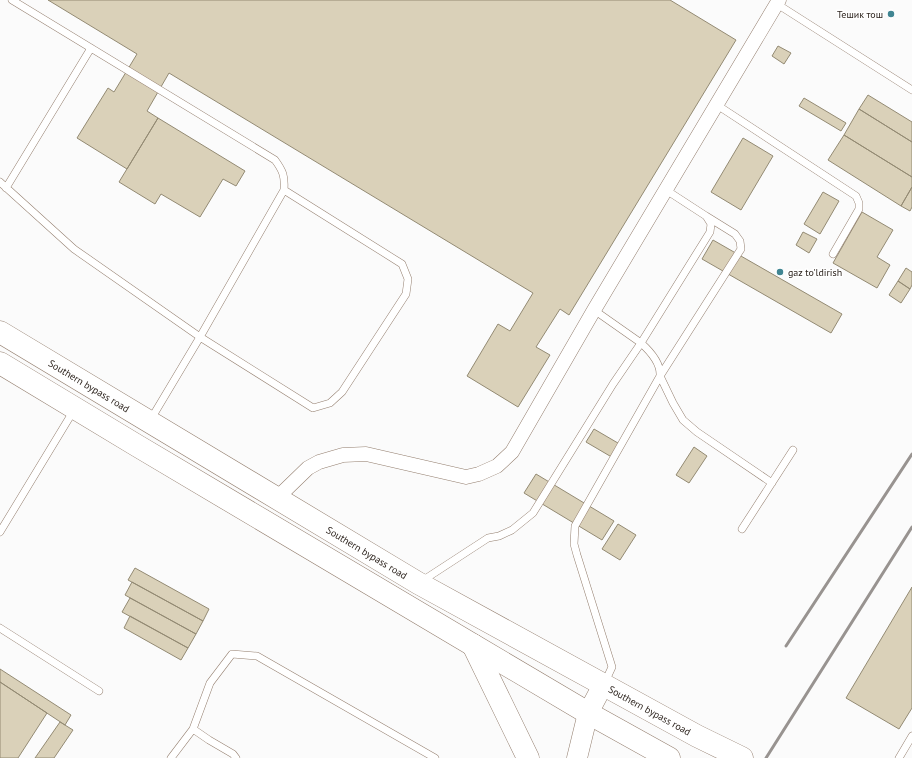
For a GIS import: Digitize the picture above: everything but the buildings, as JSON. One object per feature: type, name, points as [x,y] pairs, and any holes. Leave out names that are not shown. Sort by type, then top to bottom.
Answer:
[{"type":"highway","name":"Southern bypass road","points":[[0,332],[418,583],[697,736],[742,758]]},
{"type":"highway","points":[[0,363],[588,713],[669,758]]},
{"type":"highway","points":[[136,445],[149,422]]},
{"type":"highway","points":[[473,645],[528,758]]},
{"type":"main road","points":[[578,758],[588,713],[604,685]]},
{"type":"street","points":[[277,498],[308,468],[319,462],[343,455],[366,454],[466,477],[479,474],[497,466],[512,452],[594,310],[778,2]]},
{"type":"lane","points":[[12,0],[275,160],[285,177],[284,190],[200,337],[149,422]]},
{"type":"lane","points":[[778,2],[912,90]]},
{"type":"lane","points":[[6,188],[91,48]]},
{"type":"lane","points":[[717,105],[856,196],[859,203],[859,209],[833,254]]},
{"type":"lane","points":[[0,182],[74,249],[200,337],[313,408],[330,404],[342,392],[406,294],[408,278],[402,264],[284,190]]},
{"type":"lane","points":[[604,685],[612,667],[574,544],[575,526],[660,376],[741,249],[740,241],[735,234],[666,190]]},
{"type":"lane","points":[[418,583],[488,538],[499,536],[512,530],[532,513],[710,232],[711,224],[706,216]]},
{"type":"lane","points":[[594,310],[650,351],[659,365],[661,371],[660,376],[683,420],[697,432],[772,483]]},
{"type":"lane","points":[[0,532],[75,408]]},
{"type":"lane","points":[[742,529],[794,450]]},
{"type":"lane","points":[[0,628],[99,691]]},
{"type":"lane","points":[[171,758],[193,729],[210,683],[232,654],[257,656],[435,758]]},
{"type":"lane","points":[[193,729],[233,754],[236,758]]},
{"type":"lane","points":[[899,758],[912,736]]},
{"type":"railway","points":[[786,646],[912,454]]},
{"type":"railway","points":[[766,758],[912,527]]},
{"type":"place","name":"Тешик тош","points":[[891,14]]},
{"type":"place","name":"gaz to'ldirish","points":[[780,272]]}]
